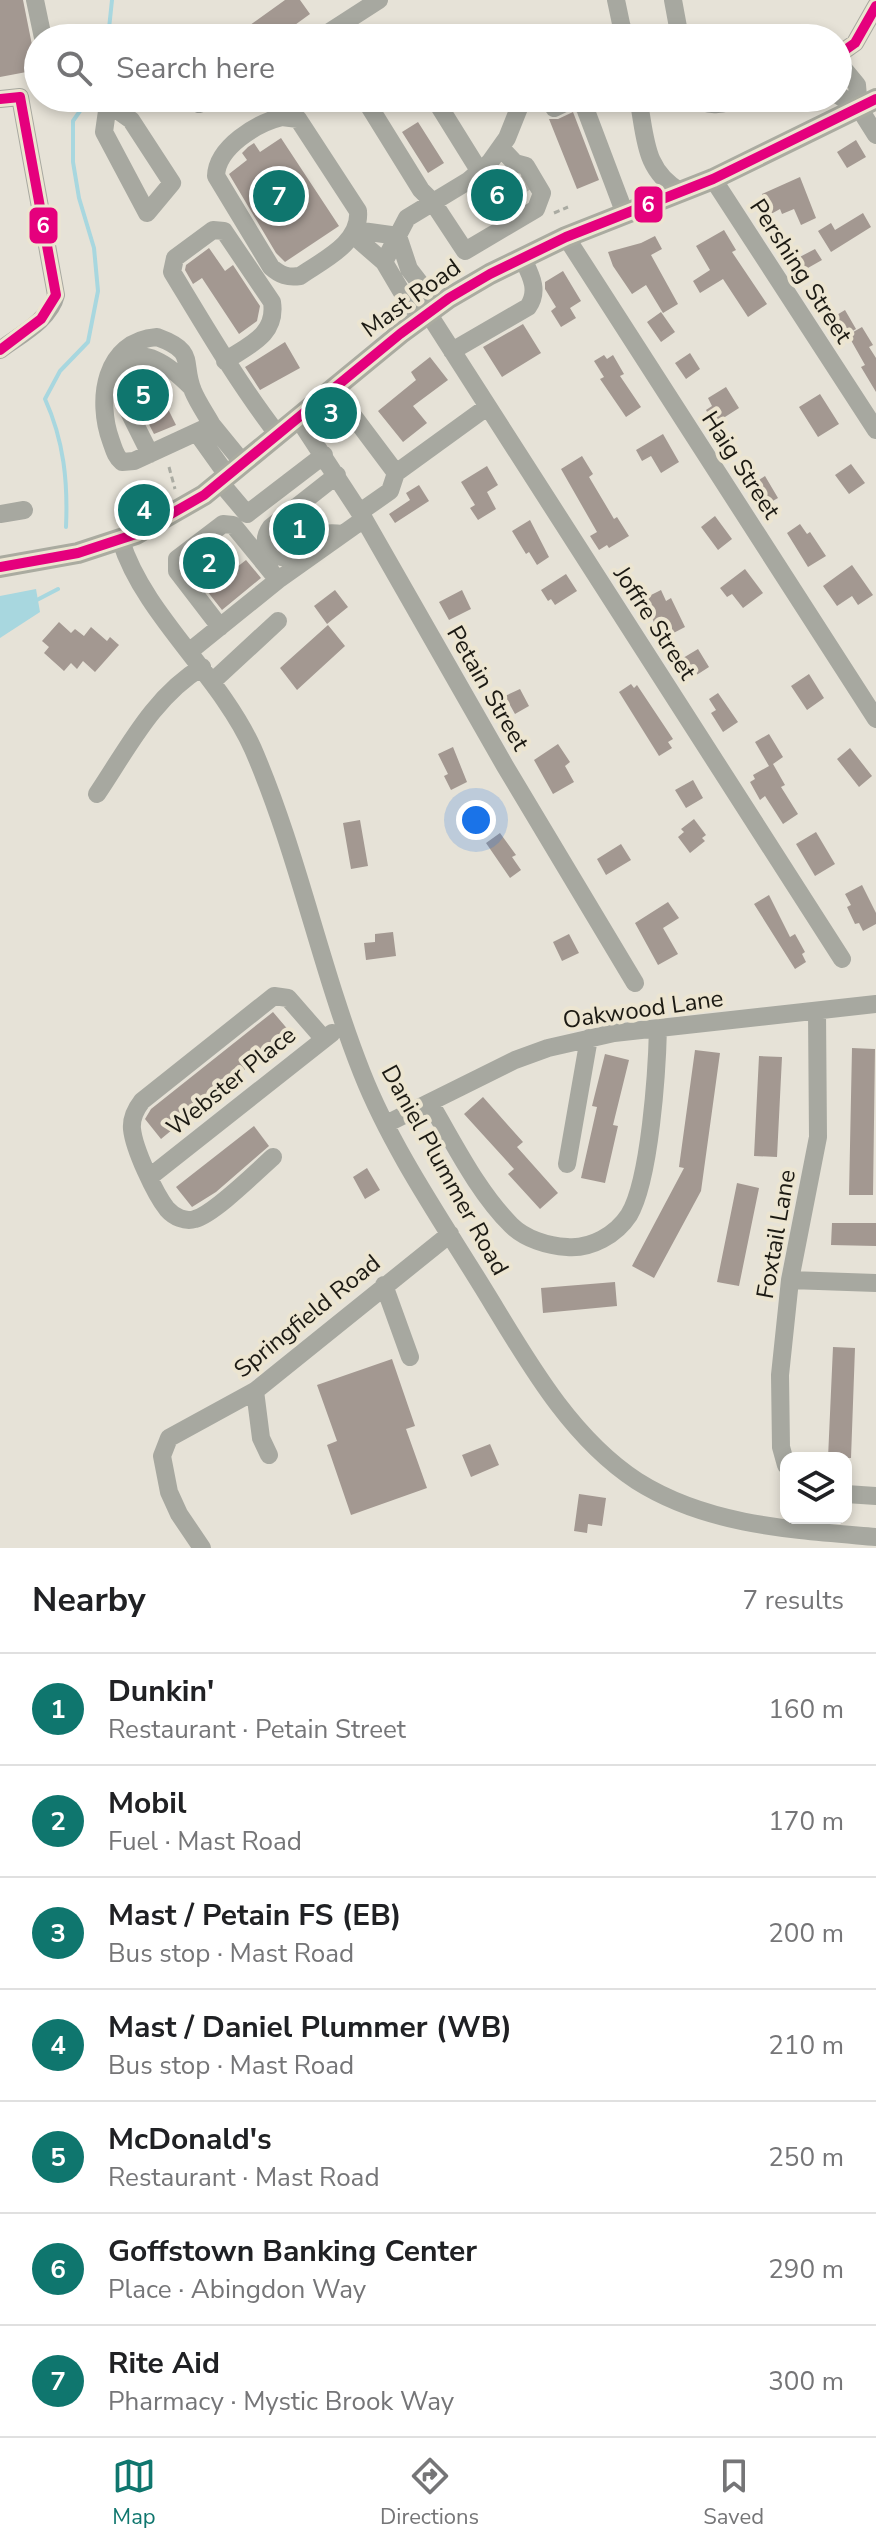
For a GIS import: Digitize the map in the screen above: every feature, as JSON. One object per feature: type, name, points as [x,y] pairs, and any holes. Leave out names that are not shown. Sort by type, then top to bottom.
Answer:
[{"type":"main road","name":"Mast Road","points":[[0,567],[78,553],[121,541],[180,510],[428,313],[566,228],[625,214],[713,179],[850,112]]},
{"type":"street","points":[[35,0],[40,24]]},
{"type":"street","points":[[342,24],[379,0]]},
{"type":"street","points":[[616,0],[621,24]]},
{"type":"street","points":[[673,0],[677,24]]},
{"type":"street","points":[[852,45],[876,6]]},
{"type":"street","points":[[852,79],[868,103],[876,135]]},
{"type":"street","points":[[0,99],[24,95]]},
{"type":"street","points":[[0,350],[46,315],[54,306],[56,295],[31,112]]},
{"type":"street","points":[[104,112],[104,132],[147,213],[172,183],[131,120],[120,112]]},
{"type":"street","points":[[373,112],[421,190],[432,201],[465,251],[545,211]]},
{"type":"street","points":[[443,112],[480,172]]},
{"type":"street","points":[[384,262],[407,218],[480,172],[501,148],[517,112]]},
{"type":"street","points":[[587,112],[625,214]]},
{"type":"street","points":[[641,112],[653,166],[664,181],[681,192]]},
{"type":"street","points":[[355,230],[330,256],[300,276],[279,274],[271,267],[216,176],[220,156],[241,138],[272,119],[298,119],[358,211],[355,230],[361,242],[384,262],[410,306],[428,313],[429,295],[409,269],[398,236]]},
{"type":"street","points":[[501,148],[545,211]]},
{"type":"street","points":[[520,178],[526,166],[542,193],[545,211]]},
{"type":"street","name":"Pershing Street","points":[[713,179],[876,430]]},
{"type":"street","name":"Haig Street","points":[[566,228],[876,719]]},
{"type":"street","points":[[225,361],[267,333],[273,314],[272,302],[224,231],[218,229],[175,258],[172,272],[225,361],[248,397],[278,435]]},
{"type":"street","points":[[355,230],[398,236]]},
{"type":"street","points":[[452,351],[528,307],[535,289],[522,257]]},
{"type":"street","name":"Joffre Street","points":[[428,313],[842,959]]},
{"type":"street","points":[[205,429],[150,454],[127,462],[119,460],[108,432],[104,405],[114,360],[141,340],[157,337],[184,354],[189,362],[192,388],[205,429],[230,473],[240,520],[278,580]]},
{"type":"street","points":[[150,454],[115,384],[117,369],[128,358],[143,355],[168,366],[192,388]]},
{"type":"street","points":[[333,389],[396,473]]},
{"type":"street","points":[[190,651],[278,580],[342,534],[390,491],[396,473],[487,407]]},
{"type":"street","name":"Petain Street","points":[[298,418],[362,516],[505,766],[635,983]]},
{"type":"street","points":[[220,627],[177,571],[177,559],[223,524],[240,520],[324,455]]},
{"type":"street","points":[[337,475],[271,527],[265,536],[269,552],[281,557],[292,554],[318,534],[342,534]]},
{"type":"street","points":[[0,514],[24,510]]},
{"type":"street","name":"Daniel Plummer Road","points":[[121,541],[134,575],[207,675],[246,737],[265,782],[363,1077],[386,1124],[450,1234],[541,1380],[574,1423],[610,1459],[651,1488],[713,1514],[819,1540],[876,1537]]},
{"type":"street","points":[[97,794],[152,709],[169,691],[207,675],[278,621]]},
{"type":"street","points":[[273,1157],[198,1219],[183,1219],[167,1209],[135,1143],[132,1128],[136,1109],[274,996],[288,998],[323,1038]]},
{"type":"street","name":"Oakwood Lane","points":[[386,1124],[515,1060],[548,1048],[589,1038],[658,1028],[876,1004]]},
{"type":"street","name":"Foxtail Lane","points":[[782,1452],[780,1375],[790,1280],[818,1137],[817,1012]]},
{"type":"street","name":"Webster Place","points":[[151,1176],[323,1038],[344,1025]]},
{"type":"street","points":[[430,1103],[481,1186],[513,1227],[526,1236],[556,1246],[588,1246],[617,1228],[628,1216],[635,1201],[657,1071],[658,1028]]},
{"type":"street","points":[[567,1164],[589,1038]]},
{"type":"street","name":"Springfield Road","points":[[202,1548],[179,1514],[163,1469],[164,1447],[175,1432],[255,1391],[450,1234]]},
{"type":"street","points":[[790,1280],[876,1283]]},
{"type":"street","points":[[384,1285],[410,1357]]},
{"type":"street","points":[[255,1391],[261,1438],[269,1455]]},
{"type":"street","points":[[852,1494],[876,1496]]},
{"type":"path","points":[[545,211],[568,207]]},
{"type":"path","points":[[561,210],[566,228]]},
{"type":"path","points":[[169,467],[176,493]]},
{"type":"water","points":[[36,589],[40,612],[0,638],[0,596]]},
{"type":"building","points":[[0,0],[23,0],[28,24],[24,24],[24,72],[0,77]]},
{"type":"building","points":[[285,0],[300,0],[310,14],[296,24],[252,24]]},
{"type":"building","points":[[573,112],[599,180],[577,189],[549,119],[558,119]]},
{"type":"building","points":[[418,122],[444,163],[428,173],[402,132]]},
{"type":"building","points":[[281,138],[339,226],[285,262],[276,253],[229,174],[247,160],[242,153],[248,147],[254,143],[260,152]]},
{"type":"building","points":[[856,140],[866,157],[847,168],[837,152]]},
{"type":"building","points":[[519,177],[527,192],[481,220],[468,198],[500,179],[505,186]]},
{"type":"building","points":[[800,177],[816,218],[801,225],[794,209],[782,214],[780,209],[771,214],[762,194]]},
{"type":"building","points":[[863,213],[871,227],[831,252],[818,231],[831,223],[835,230]]},
{"type":"building","points":[[724,230],[736,250],[732,252],[767,304],[748,317],[723,279],[700,293],[693,281],[710,270],[696,246]]},
{"type":"building","points":[[655,236],[662,249],[651,255],[678,304],[663,313],[646,285],[632,294],[613,266],[608,252]]},
{"type":"building","points":[[209,248],[225,271],[233,265],[260,306],[257,321],[239,334],[202,278],[193,284],[185,270],[186,265]]},
{"type":"building","points":[[815,249],[822,260],[799,273],[792,261]]},
{"type":"building","points":[[563,271],[581,301],[570,308],[576,318],[561,327],[551,311],[556,307],[545,289],[545,282]]},
{"type":"building","points":[[845,310],[856,329],[840,338],[830,319]]},
{"type":"building","points":[[661,312],[675,332],[661,342],[647,322]]},
{"type":"building","points":[[523,324],[541,353],[502,377],[483,347]]},
{"type":"building","points":[[862,327],[873,345],[869,347],[876,358],[876,392],[861,367],[865,365],[848,335]]},
{"type":"building","points":[[285,342],[300,368],[260,390],[245,367]]},
{"type":"building","points":[[690,353],[700,369],[686,379],[675,363]]},
{"type":"building","points":[[604,355],[607,359],[613,355],[624,374],[620,376],[641,407],[626,417],[600,379],[604,377],[594,361]]},
{"type":"building","points":[[430,357],[448,380],[413,406],[427,423],[403,442],[378,411],[416,380],[411,372]]},
{"type":"building","points":[[138,369],[149,371],[176,425],[154,434],[127,382],[133,376],[131,372]]},
{"type":"building","points":[[726,387],[739,408],[714,424],[706,410],[712,406],[708,398]]},
{"type":"building","points":[[820,394],[839,424],[818,437],[799,407]]},
{"type":"building","points":[[663,434],[679,462],[661,473],[651,456],[642,461],[636,450]]},
{"type":"building","points":[[582,456],[593,474],[589,477],[614,519],[617,517],[629,536],[609,548],[607,545],[599,550],[590,536],[597,532],[561,469]]},
{"type":"building","points":[[851,464],[865,483],[849,494],[835,475]]},
{"type":"building","points":[[487,466],[498,485],[487,492],[496,509],[478,520],[470,508],[475,505],[461,482]]},
{"type":"building","points":[[765,476],[778,498],[762,507],[749,486]]},
{"type":"building","points":[[419,485],[429,501],[395,523],[389,514],[410,500],[406,493]]},
{"type":"building","points":[[314,508],[324,520],[307,527],[285,543],[279,543],[280,535]]},
{"type":"building","points":[[715,516],[732,539],[718,550],[701,527]]},
{"type":"building","points":[[530,520],[549,557],[537,565],[512,531]]},
{"type":"building","points":[[800,524],[807,534],[810,532],[826,556],[808,567],[787,533]]},
{"type":"building","points":[[212,547],[232,571],[246,560],[261,578],[222,610],[207,591],[212,587],[193,562]]},
{"type":"building","points":[[852,565],[873,595],[858,605],[852,596],[837,606],[823,586]]},
{"type":"building","points":[[745,569],[763,593],[743,608],[732,594],[727,597],[720,588]]},
{"type":"building","points":[[566,574],[577,591],[555,605],[541,590]]},
{"type":"building","points":[[335,590],[348,607],[327,624],[314,606]]},
{"type":"building","points":[[462,590],[471,609],[449,620],[439,602]]},
{"type":"building","points":[[661,590],[666,601],[671,598],[685,627],[662,639],[643,599]]},
{"type":"building","points":[[59,622],[71,633],[75,629],[84,636],[91,627],[107,641],[110,637],[119,645],[95,672],[83,661],[77,669],[71,663],[64,671],[44,653],[49,647],[42,641]]},
{"type":"building","points":[[328,625],[345,646],[297,690],[280,668]]},
{"type":"building","points":[[698,649],[709,667],[695,676],[683,658]]},
{"type":"building","points":[[809,674],[824,698],[807,710],[791,686]]},
{"type":"building","points":[[631,684],[634,688],[637,685],[673,739],[668,742],[672,748],[659,756],[619,692]]},
{"type":"building","points":[[520,689],[529,706],[515,714],[505,696]]},
{"type":"building","points":[[718,693],[738,722],[723,732],[711,713],[716,710],[709,699]]},
{"type":"building","points":[[769,734],[783,757],[773,764],[785,785],[781,787],[798,814],[783,824],[765,796],[760,800],[750,782],[755,779],[753,775],[769,766],[755,742]]},
{"type":"building","points":[[558,744],[570,762],[565,766],[574,782],[553,794],[534,760]]},
{"type":"building","points":[[453,747],[467,782],[451,790],[444,776],[448,774],[438,754]]},
{"type":"building","points":[[850,748],[872,776],[859,787],[837,759]]},
{"type":"building","points":[[693,780],[703,798],[686,808],[675,790]]},
{"type":"building","points":[[694,819],[706,835],[702,838],[705,841],[690,853],[678,837],[684,832],[681,829]]},
{"type":"building","points":[[360,820],[368,866],[351,869],[343,823]]},
{"type":"building","points":[[816,832],[835,864],[815,876],[796,844]]},
{"type":"building","points":[[500,833],[516,855],[512,857],[521,870],[510,878],[486,843]]},
{"type":"building","points":[[621,844],[631,860],[606,875],[597,859]]},
{"type":"building","points":[[862,885],[876,913],[876,924],[863,931],[859,923],[855,924],[845,894]]},
{"type":"building","points":[[769,895],[790,937],[795,934],[805,952],[802,954],[806,962],[795,969],[754,904]]},
{"type":"building","points":[[668,902],[679,918],[663,928],[678,954],[658,965],[635,923]]},
{"type":"building","points":[[393,932],[396,956],[366,960],[364,943],[375,942],[375,934]]},
{"type":"building","points":[[569,934],[579,953],[562,961],[553,942]]},
{"type":"building","points":[[273,1012],[290,1032],[161,1139],[145,1119],[151,1109]]},
{"type":"building","points":[[852,1048],[875,1049],[873,1195],[849,1195]]},
{"type":"building","points":[[695,1050],[720,1053],[701,1191],[654,1278],[632,1266],[684,1168],[679,1167]]},
{"type":"building","points":[[605,1054],[629,1060],[613,1125],[618,1126],[605,1183],[581,1178],[597,1107],[592,1106]]},
{"type":"building","points":[[759,1056],[782,1057],[777,1157],[754,1156]]},
{"type":"building","points":[[483,1097],[523,1142],[517,1147],[558,1193],[540,1209],[508,1174],[514,1169],[464,1114]]},
{"type":"building","points":[[254,1126],[269,1146],[216,1192],[192,1207],[176,1187]]},
{"type":"building","points":[[367,1168],[380,1190],[365,1199],[353,1177]]},
{"type":"building","points":[[737,1183],[759,1188],[739,1286],[717,1282]]},
{"type":"building","points":[[832,1223],[876,1223],[876,1246],[831,1245]]},
{"type":"building","points":[[615,1282],[617,1306],[543,1313],[541,1288]]},
{"type":"building","points":[[833,1347],[855,1348],[851,1452],[828,1452]]},
{"type":"building","points":[[392,1359],[415,1426],[406,1429],[427,1488],[351,1515],[327,1445],[337,1441],[317,1385]]},
{"type":"building","points":[[490,1444],[499,1465],[471,1477],[462,1455]]},
{"type":"building","points":[[579,1494],[606,1498],[602,1526],[588,1524],[587,1533],[574,1531]]},
{"type":"waterway","points":[[109,24],[112,0]]},
{"type":"waterway","points":[[66,527],[63,462],[57,430],[45,399],[60,371],[88,342],[98,291],[94,248],[79,198],[73,162],[73,121],[79,112]]},
{"type":"waterway","points":[[33,602],[58,589]]},
{"type":"tunnel","points":[[518,178],[526,192]]},
{"type":"transit line","name":"6","points":[[852,45],[876,6]]},
{"type":"transit line","name":"6","points":[[0,99],[20,97],[56,295],[41,319],[0,350]]},
{"type":"transit line","name":"6","points":[[852,111],[876,99]]},
{"type":"transit line","name":"6","points":[[0,567],[78,553],[136,534],[204,495],[400,334],[449,298],[566,237],[713,179],[850,112]]},
{"type":"place","name":"Goffstown Banking Center","points":[[497,195]]},
{"type":"place","name":"Rite Aid","points":[[279,196]]},
{"type":"place","name":"McDonald's","points":[[143,395]]},
{"type":"place","name":"Mast / Petain FS (EB)","points":[[331,413]]},
{"type":"place","name":"Mast / Daniel Plummer (WB)","points":[[144,510]]},
{"type":"place","name":"Dunkin'","points":[[299,529]]},
{"type":"place","name":"Mobil","points":[[209,563]]}]
